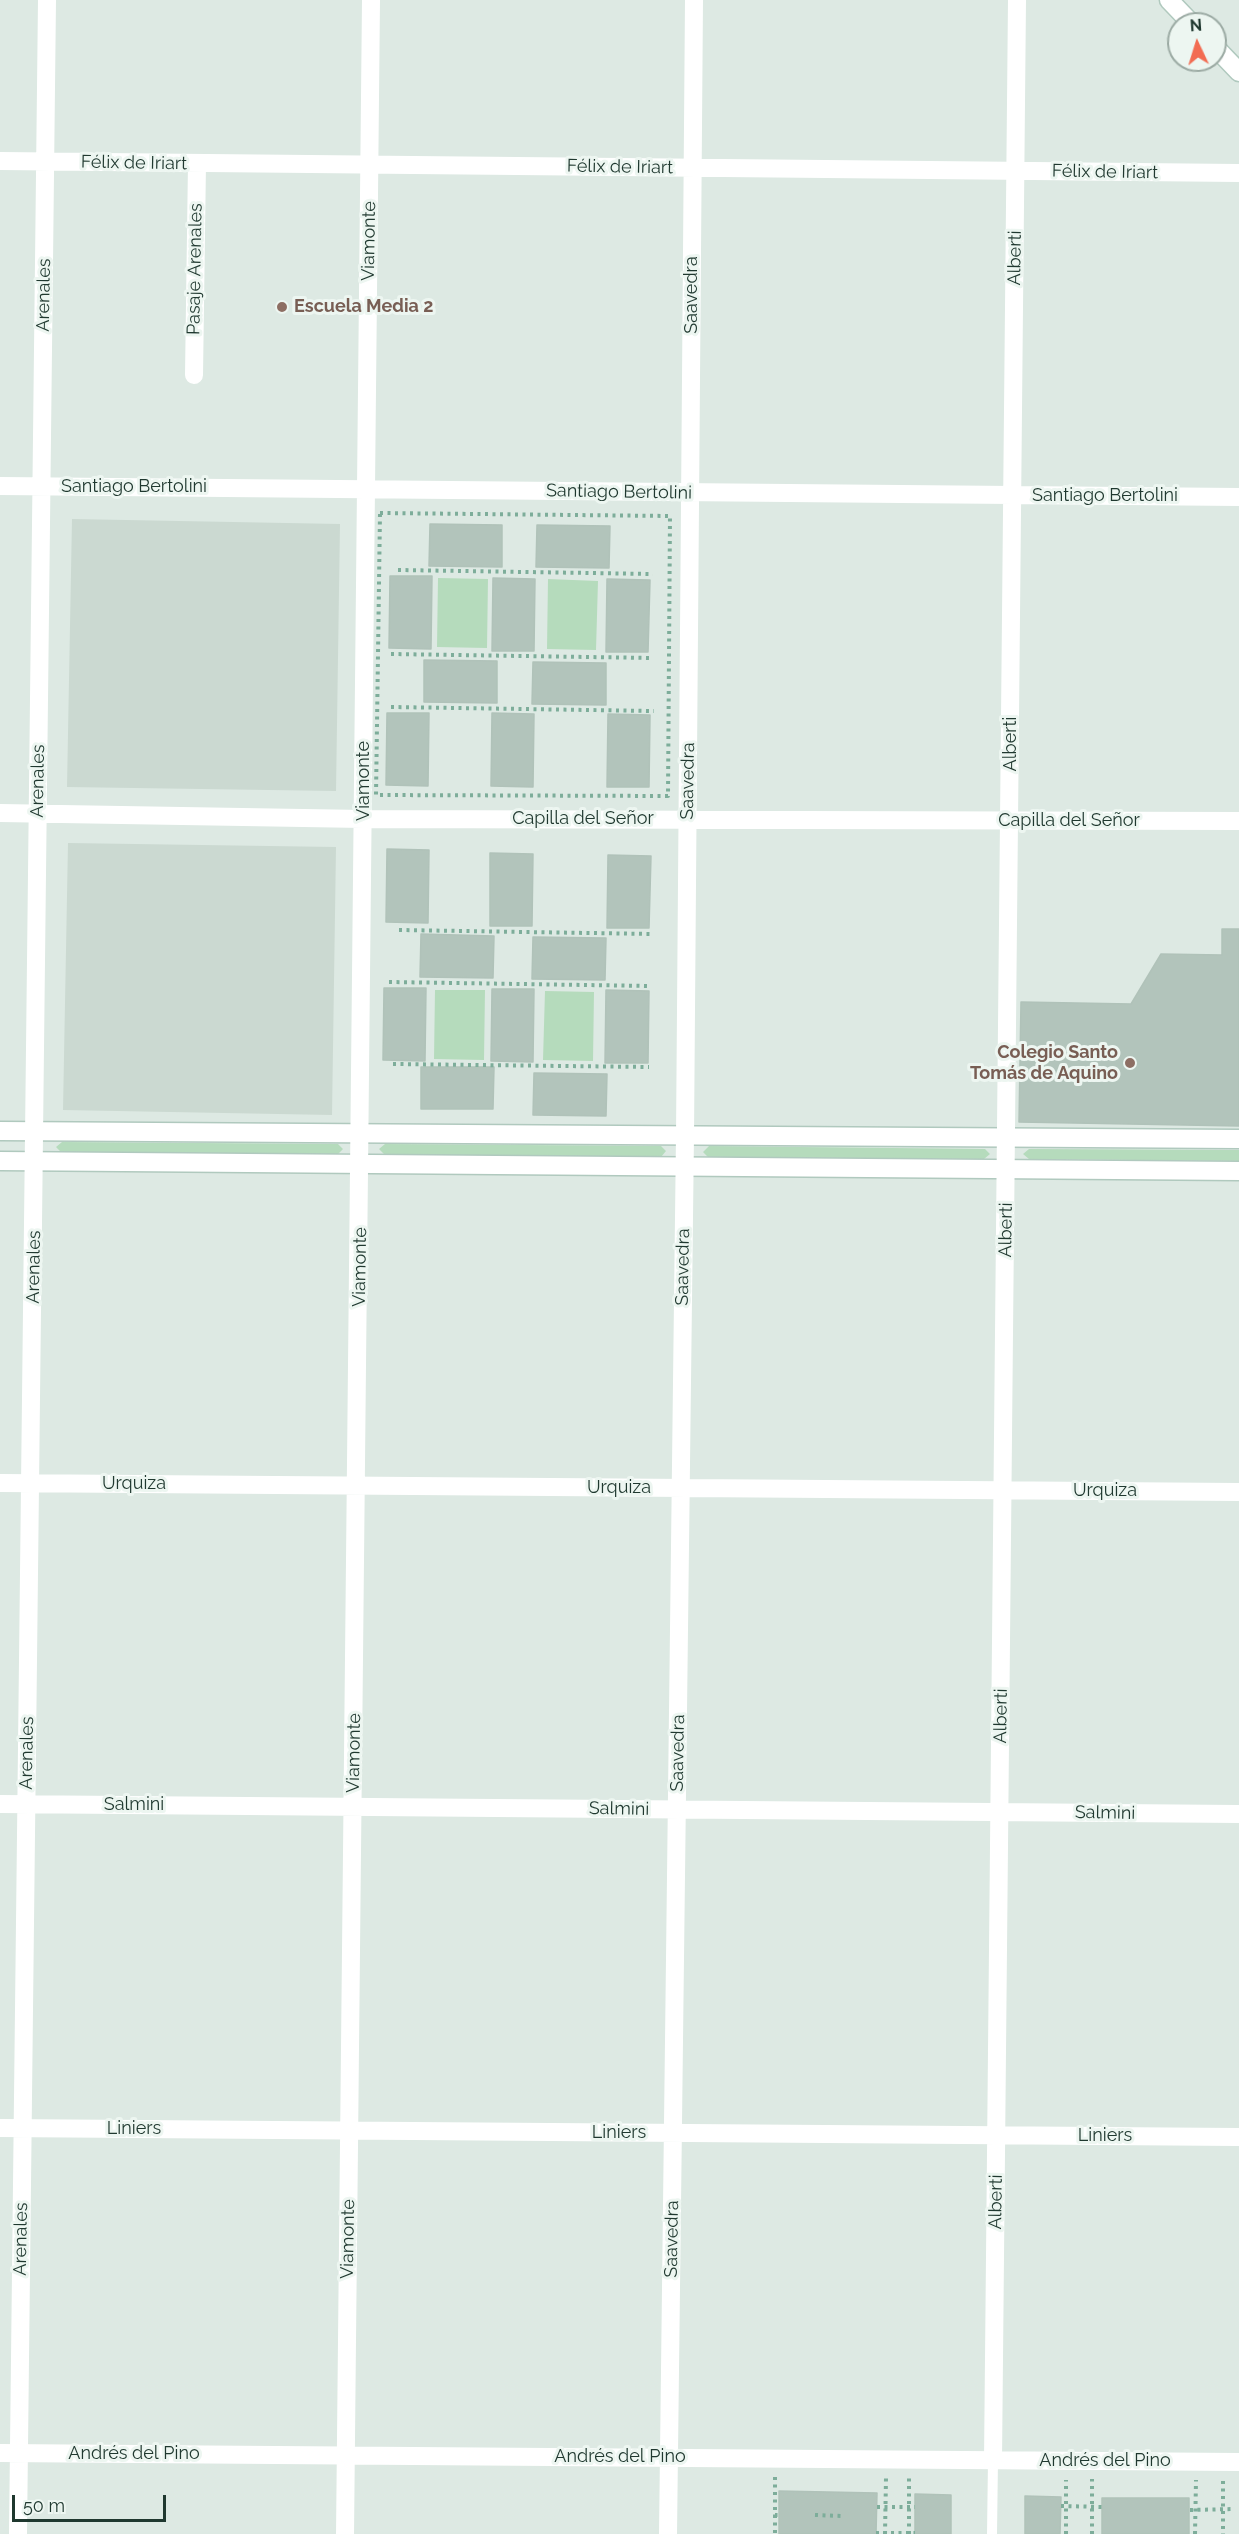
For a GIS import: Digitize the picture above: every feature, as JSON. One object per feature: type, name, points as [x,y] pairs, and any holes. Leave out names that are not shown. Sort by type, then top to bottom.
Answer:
[{"type":"street","name":"Arenales","points":[[18,2534],[47,0]]},
{"type":"street","name":"Viamonte","points":[[345,2534],[361,1164],[371,0]]},
{"type":"street","name":"Saavedra","points":[[668,2534],[685,1135],[694,0]]},
{"type":"street","name":"Alberti","points":[[993,2460],[1017,0]]},
{"type":"street","points":[[1169,0],[1180,12]]},
{"type":"street","points":[[1227,60],[1239,72]]},
{"type":"street","name":"Félix de Iriart","points":[[0,161],[1239,173]]},
{"type":"street","name":"Pasaje Arenales","points":[[194,375],[197,163]]},
{"type":"street","name":"Santiago Bertolini","points":[[0,486],[1239,497]]},
{"type":"street","name":"Capilla del Señor","points":[[0,813],[364,819],[1239,821]]},
{"type":"street","points":[[0,1131],[1239,1139]]},
{"type":"street","points":[[0,1161],[1239,1171]]},
{"type":"street","name":"Urquiza","points":[[0,1483],[1239,1492]]},
{"type":"street","name":"Salmini","points":[[0,1804],[1239,1814]]},
{"type":"street","name":"Liniers","points":[[0,2128],[1239,2137]]},
{"type":"street","name":"Andrés del Pino","points":[[0,2453],[1231,2462]]},
{"type":"lane","points":[[992,2534],[993,2460]]},
{"type":"path","points":[[380,513],[670,516],[668,796],[376,795],[380,513]]},
{"type":"path","points":[[398,570],[653,574]]},
{"type":"path","points":[[390,654],[653,658]]},
{"type":"path","points":[[391,707],[654,711]]},
{"type":"path","points":[[399,930],[653,934]]},
{"type":"path","points":[[389,982],[651,986]]},
{"type":"path","points":[[393,1064],[649,1067]]},
{"type":"path","points":[[775,2458],[777,2515],[775,2534]]},
{"type":"path","points":[[885,2534],[886,2459]]},
{"type":"path","points":[[909,2534],[910,2460]]},
{"type":"path","points":[[1066,2461],[1063,2506],[1066,2534]]},
{"type":"path","points":[[1092,2461],[1092,2534]]},
{"type":"path","points":[[1195,2534],[1196,2462]]},
{"type":"path","points":[[1224,2534],[1223,2510],[1231,2462]]},
{"type":"path","points":[[1063,2506],[1102,2506]]},
{"type":"path","points":[[877,2508],[915,2507]]},
{"type":"path","points":[[1190,2510],[1233,2510]]},
{"type":"path","points":[[815,2515],[841,2516]]},
{"type":"path","points":[[876,2533],[915,2533]]},
{"type":"shaded area","points":[[72,519],[340,524],[336,791],[67,787]]},
{"type":"shaded area","points":[[68,843],[336,847],[332,1115],[63,1110]]},
{"type":"green space","points":[[438,578],[488,579],[487,648],[437,647]]},
{"type":"green space","points":[[548,579],[598,581],[596,650],[547,649]]},
{"type":"green space","points":[[435,990],[485,990],[484,1060],[434,1059]]},
{"type":"green space","points":[[545,991],[594,992],[593,1061],[543,1060]]},
{"type":"green space","points":[[62,1142],[338,1144],[343,1149],[338,1154],[61,1152],[56,1147]]},
{"type":"green space","points":[[385,1144],[661,1146],[666,1151],[661,1157],[385,1155],[379,1149]]},
{"type":"green space","points":[[709,1146],[985,1149],[990,1154],[984,1159],[708,1157],[703,1152]]},
{"type":"green space","points":[[1029,1149],[1239,1150],[1239,1161],[1029,1159],[1023,1154]]},
{"type":"building","points":[[430,524],[502,525],[502,567],[429,566]]},
{"type":"building","points":[[537,525],[610,526],[609,568],[536,567]]},
{"type":"building","points":[[390,576],[432,576],[431,649],[389,648]]},
{"type":"building","points":[[493,578],[535,579],[534,651],[492,651]]},
{"type":"building","points":[[607,579],[650,580],[648,652],[606,652]]},
{"type":"building","points":[[424,660],[497,661],[497,703],[424,702]]},
{"type":"building","points":[[533,662],[606,663],[606,705],[532,704]]},
{"type":"building","points":[[387,713],[429,713],[428,786],[386,785]]},
{"type":"building","points":[[492,713],[534,714],[533,787],[491,786]]},
{"type":"building","points":[[608,714],[650,715],[649,787],[607,787]]},
{"type":"building","points":[[387,849],[429,850],[428,923],[386,922]]},
{"type":"building","points":[[490,853],[533,854],[532,926],[490,926]]},
{"type":"building","points":[[608,855],[651,856],[649,928],[607,928]]},
{"type":"building","name":"Colegio Santo Tomás de Aquino","points":[[1222,929],[1239,929],[1239,1126],[1019,1122],[1021,1002],[1131,1004],[1161,954],[1222,955]]},
{"type":"building","points":[[421,934],[494,936],[493,978],[420,977]]},
{"type":"building","points":[[533,937],[606,938],[605,980],[532,979]]},
{"type":"building","points":[[384,988],[426,988],[425,1061],[383,1060]]},
{"type":"building","points":[[492,989],[534,989],[533,1062],[491,1061]]},
{"type":"building","points":[[606,990],[649,991],[648,1063],[605,1063]]},
{"type":"building","points":[[421,1067],[494,1067],[493,1109],[421,1109]]},
{"type":"building","points":[[534,1073],[607,1074],[606,1116],[533,1115]]},
{"type":"building","points":[[779,2491],[877,2493],[876,2534],[779,2534]]},
{"type":"building","points":[[915,2494],[951,2495],[951,2534],[915,2534]]},
{"type":"building","points":[[1025,2496],[1061,2497],[1060,2534],[1025,2534]]},
{"type":"building","points":[[1102,2498],[1189,2498],[1189,2534],[1102,2534]]},
{"type":"place","name":"Escuela Media 2","points":[[282,307]]},
{"type":"place","name":"Colegio Santo Tomás de Aquino","points":[[1130,1063]]}]
